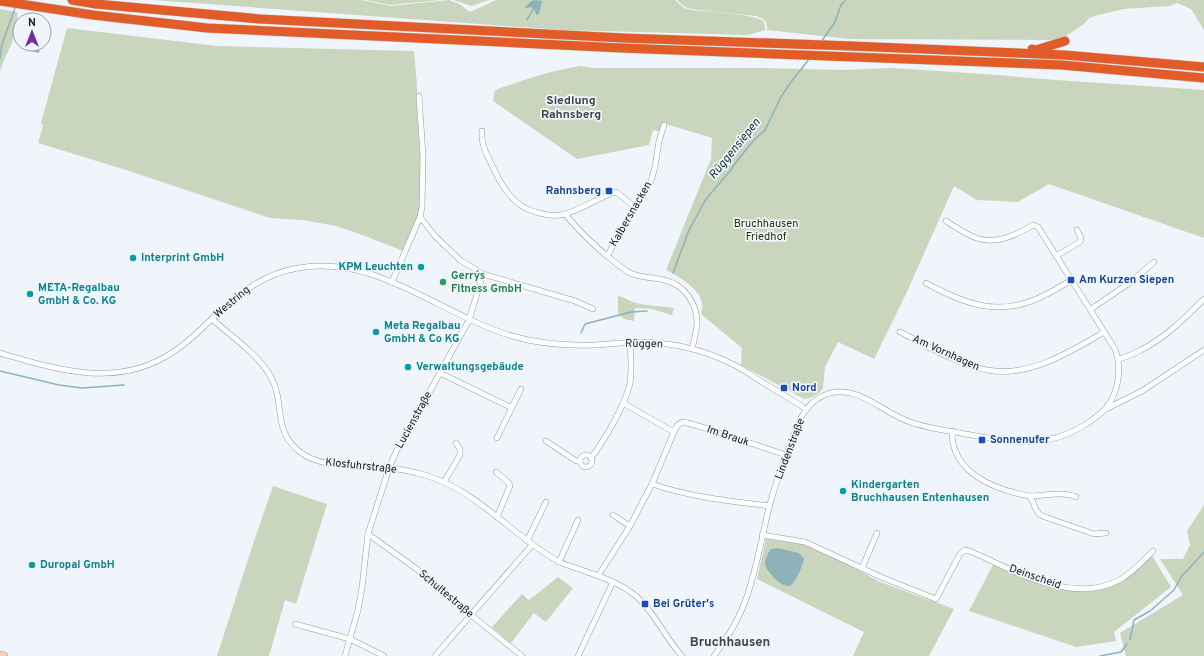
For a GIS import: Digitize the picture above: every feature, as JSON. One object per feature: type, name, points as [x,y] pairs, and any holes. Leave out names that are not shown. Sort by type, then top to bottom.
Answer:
[{"type":"highway","points":[[72,0],[96,4],[260,19],[623,38],[1064,55],[1204,67]]},
{"type":"highway","points":[[0,2],[93,15],[207,28],[755,54],[1062,65],[1204,78]]},
{"type":"highway","points":[[978,51],[992,48],[1036,50],[1065,41]]},
{"type":"street","points":[[392,282],[420,218],[422,207],[423,156],[419,96]]},
{"type":"street","name":"Kalbersnacken","points":[[607,256],[652,178],[664,125]]},
{"type":"street","points":[[482,131],[482,141],[498,179],[510,196],[518,204],[531,211],[548,215],[565,214],[616,192],[635,207]]},
{"type":"street","name":"Kalbersnacken","points":[[565,214],[582,234],[622,268],[632,274],[669,281],[677,285],[685,292],[693,304],[697,317],[697,328],[692,349]]},
{"type":"street","points":[[420,218],[435,236],[460,260],[483,274],[576,301],[593,309]]},
{"type":"street","points":[[946,221],[975,238],[990,240],[1009,238],[1021,233],[1033,225],[1036,225],[1104,332],[1118,359],[1117,386],[1105,409]]},
{"type":"street","points":[[1054,254],[1080,242],[1081,238],[1078,230]]},
{"type":"street","points":[[1090,310],[1124,288],[1154,262]]},
{"type":"street","name":"Westring","points":[[0,354],[65,371],[93,374],[119,372],[145,366],[172,354],[188,342],[232,300],[248,288],[267,277],[282,271],[321,266],[365,272],[392,282],[429,299],[469,320]]},
{"type":"street","name":"Lucienstraße","points":[[345,656],[362,588],[368,534],[389,468],[397,450],[469,320],[483,274]]},
{"type":"street","points":[[926,282],[948,295],[966,302],[981,306],[996,307],[1028,302],[1046,295],[1071,280]]},
{"type":"street","points":[[1118,359],[1134,354],[1145,348],[1173,328],[1204,299]]},
{"type":"street","name":"Klosfuhrstraße","points":[[212,319],[250,352],[269,374],[276,389],[282,427],[287,437],[297,449],[308,457],[321,462],[409,471],[450,484],[467,494],[497,516],[529,543],[559,562],[613,582],[626,589],[645,604],[682,656]]},
{"type":"street","name":"Rüggen","points":[[469,320],[511,336],[544,343],[578,345],[630,342],[668,344],[692,349],[729,362],[806,409]]},
{"type":"street","name":"Am Vornhagen","points":[[900,332],[965,363],[982,369],[998,371],[1025,368],[1050,361],[1072,351],[1104,332]]},
{"type":"street","points":[[546,441],[576,461],[580,461],[581,465],[587,467],[592,464],[591,458],[604,438],[628,391],[631,376],[630,342]]},
{"type":"street","points":[[1105,409],[1142,391],[1204,350]]},
{"type":"street","points":[[440,373],[512,408]]},
{"type":"street","points":[[497,438],[521,389]]},
{"type":"street","name":"Lindenstraße","points":[[714,656],[729,636],[742,612],[748,594],[770,506],[786,455],[806,409],[815,401],[825,395],[839,392],[849,392],[868,400],[906,421],[924,426],[1014,441],[1033,442],[1047,440],[1072,432],[1105,409]]},
{"type":"street","points":[[598,576],[630,526],[652,484],[674,432],[623,403]]},
{"type":"street","name":"Im Brauk","points":[[674,432],[678,424],[684,422],[786,455]]},
{"type":"street","points":[[952,431],[952,443],[960,461],[968,470],[990,484],[1030,496],[1068,494],[1076,497]]},
{"type":"street","points":[[444,482],[460,455],[460,449],[456,443]]},
{"type":"street","points":[[580,461],[583,456],[588,455],[591,458]]},
{"type":"street","points":[[496,472],[510,486],[497,516]]},
{"type":"street","points":[[652,484],[694,496],[770,506]]},
{"type":"street","points":[[1030,496],[1037,512],[1048,519],[1094,534],[1106,533]]},
{"type":"street","points":[[435,656],[471,615],[529,543],[546,502]]},
{"type":"street","points":[[612,515],[630,526]]},
{"type":"street","points":[[559,562],[578,520]]},
{"type":"street","points":[[762,535],[805,542],[862,568],[877,533]]},
{"type":"street","name":"Schultestraße","points":[[368,534],[418,570],[522,656]]},
{"type":"street","name":"Deinscheid","points":[[862,568],[891,582],[936,599],[960,554],[965,550],[1031,578],[1065,588],[1089,589],[1100,587],[1120,579],[1133,571],[1153,551]]},
{"type":"street","points":[[578,656],[613,582]]},
{"type":"street","points":[[295,624],[350,639],[384,656]]},
{"type":"street","points":[[0,655],[4,656]]},
{"type":"green space","points":[[153,0],[361,0],[391,6],[449,0],[459,4],[470,12],[496,0],[675,0],[684,8],[691,10],[750,16],[763,21],[765,30],[749,35],[562,30]]},
{"type":"green space","points":[[366,0],[441,0],[390,5]]},
{"type":"green space","points":[[453,0],[489,0],[472,6]]},
{"type":"green space","points":[[677,0],[1204,0],[1204,30],[1191,9],[1177,3],[1170,6],[1123,9],[1098,15],[1089,18],[1084,24],[1060,40],[850,39],[767,30],[767,24],[765,21],[756,16],[691,9],[685,7]]},
{"type":"green space","points":[[0,9],[17,12],[12,12],[12,42],[0,71]]},
{"type":"green space","points":[[67,28],[217,46],[414,51],[421,170],[421,208],[403,251],[336,226],[303,220],[270,218],[126,170],[38,143],[43,126],[41,123]]},
{"type":"green space","name":"Bruchhausen Friedhof","points":[[580,66],[593,68],[763,68],[842,70],[891,68],[1204,90],[1204,238],[1049,184],[1018,202],[977,200],[954,186],[906,294],[874,359],[838,342],[825,367],[823,388],[819,393],[810,398],[804,399],[741,365],[742,348],[701,314],[701,298],[698,293],[682,279],[666,270],[711,159],[712,138],[663,123],[659,131],[653,130],[649,145],[577,159],[493,101],[495,90],[558,70]]},
{"type":"green space","points":[[618,296],[641,304],[674,308],[672,315],[652,309],[635,308],[634,321],[624,319],[618,314]]},
{"type":"green space","points":[[273,486],[327,504],[296,604],[285,600],[269,656],[217,656],[254,541]]},
{"type":"green space","points":[[1204,505],[1204,656],[1126,656],[1120,633],[1183,595],[1160,559],[1183,559],[1190,545],[1187,531]]},
{"type":"green space","points":[[766,539],[812,545],[880,582],[954,609],[929,656],[853,656],[864,632],[757,579]]},
{"type":"green space","points":[[1150,552],[1171,587],[1114,632],[1116,641],[1076,647],[969,611],[995,561],[1055,583],[1086,587],[1101,585],[1116,579],[1130,570]]},
{"type":"green space","points":[[558,577],[573,588],[546,622],[534,613],[511,643],[492,627],[522,594],[529,600]]},
{"type":"water","points":[[534,0],[542,1],[539,14],[537,15],[532,7],[525,8]]},
{"type":"water","points":[[778,548],[799,553],[804,559],[797,577],[790,586],[779,582],[770,573],[765,564],[771,549]]},
{"type":"waterway","name":"Rüggensiepen","points":[[821,42],[835,22],[841,5],[845,1]]},
{"type":"waterway","points":[[0,58],[2,44],[15,8]]},
{"type":"waterway","points":[[527,20],[533,9]]},
{"type":"waterway","name":"Rüggensiepen","points":[[673,273],[689,230],[706,199],[754,140],[765,130],[781,97],[810,58]]},
{"type":"waterway","points":[[581,333],[585,324],[631,312],[647,311]]},
{"type":"waterway","points":[[0,371],[59,385],[82,388],[124,385]]},
{"type":"waterway","points":[[1130,640],[1134,620],[1150,611],[1174,590],[1181,577],[1204,552]]},
{"type":"waterway","points":[[1100,656],[1121,652],[1127,644]]},
{"type":"place","name":"Rahnsberg","points":[[609,191]]},
{"type":"place","name":"Interprint GmbH","points":[[133,258]]},
{"type":"place","name":"KPM Leuchten","points":[[421,267]]},
{"type":"place","name":"Am Kurzen Siepen","points":[[1071,280]]},
{"type":"place","name":"Gerry´s Fitness GmbH","points":[[443,282]]},
{"type":"place","name":"META-Regalbau GmbH & Co. KG","points":[[30,294]]},
{"type":"place","name":"Meta Regalbau GmbH & Co KG","points":[[376,332]]},
{"type":"place","name":"Verwaltungsgebäude","points":[[408,367]]},
{"type":"place","name":"Nord","points":[[784,388]]},
{"type":"place","name":"Sonnenufer","points":[[982,440]]},
{"type":"place","name":"Kindergarten Bruchhausen Entenhausen","points":[[843,491]]},
{"type":"place","name":"Duropal GmbH","points":[[32,565]]},
{"type":"place","name":"Bei Grüter's","points":[[645,604]]},
{"type":"district","name":"Siedlung Rahnsberg","points":[[571,108]]},
{"type":"district","name":"Bruchhausen","points":[[730,643]]}]
